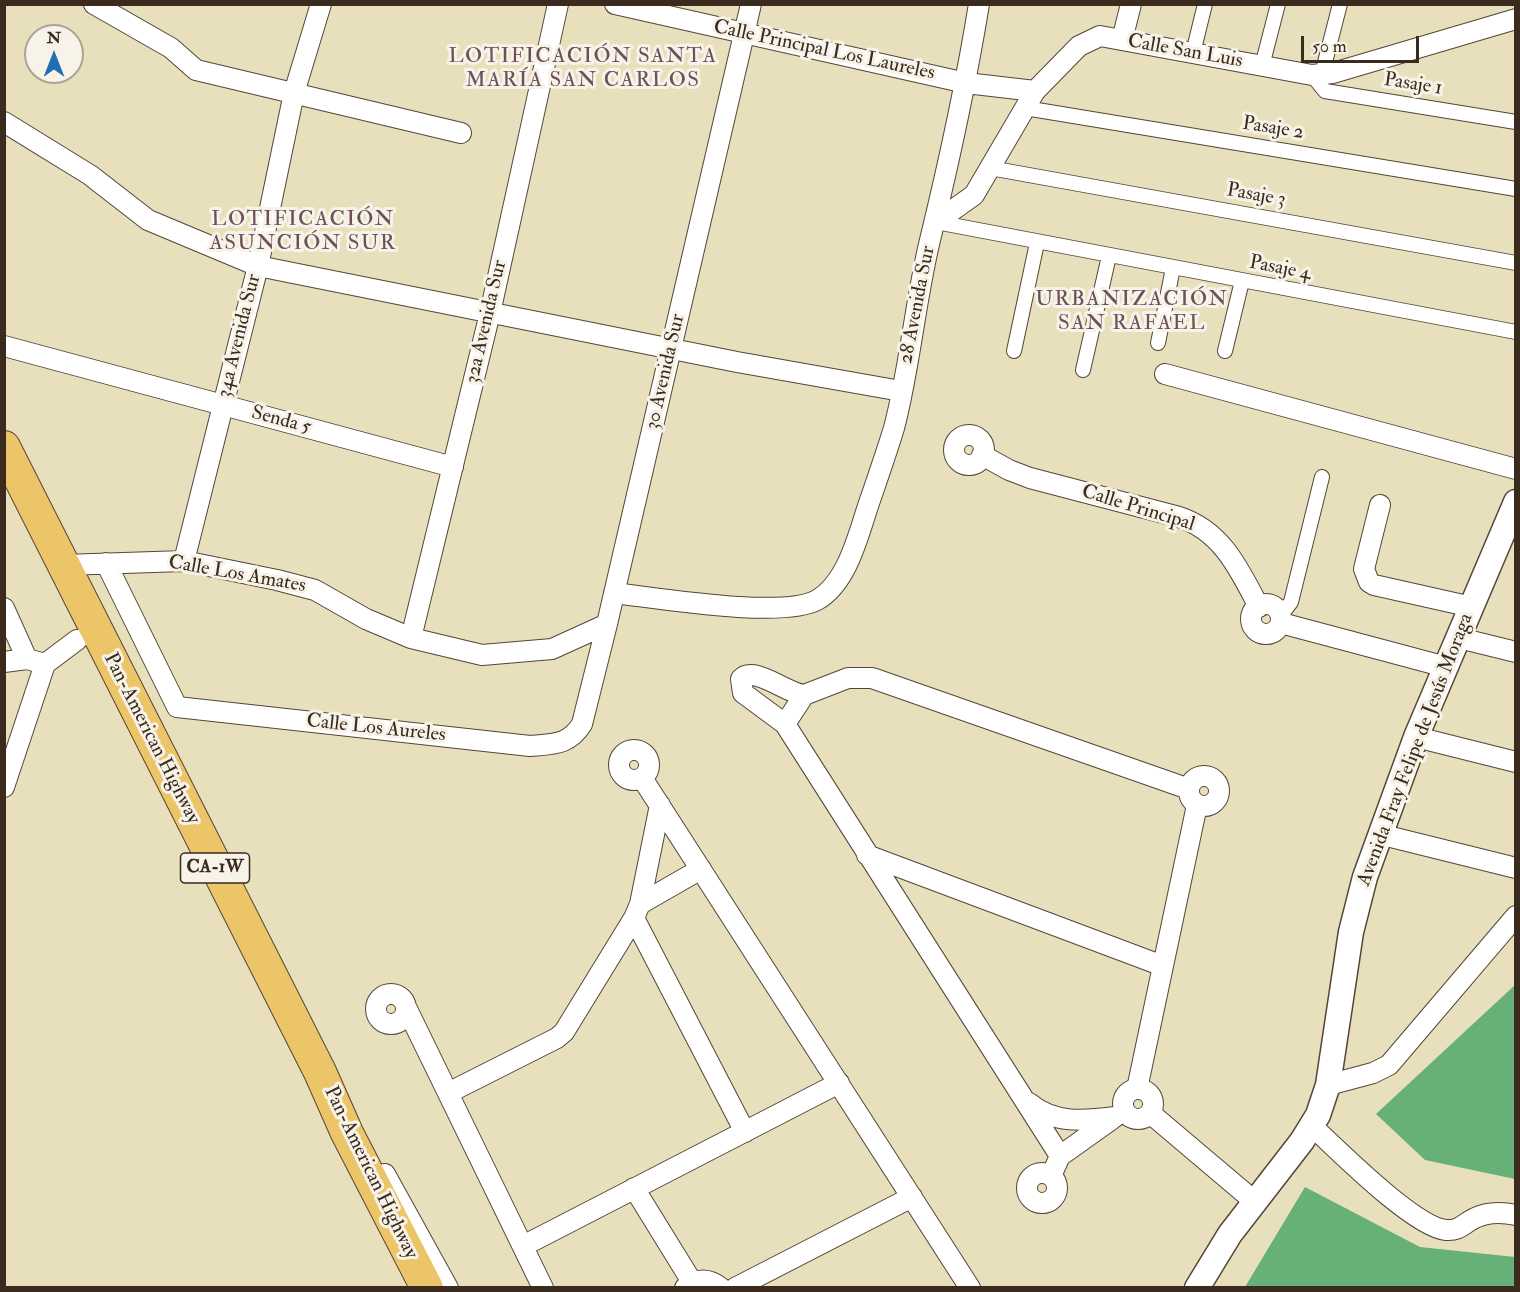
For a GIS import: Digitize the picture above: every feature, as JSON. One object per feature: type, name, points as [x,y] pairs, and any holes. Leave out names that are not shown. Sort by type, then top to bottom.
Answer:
[{"type":"highway","name":"Pan-American Highway","points":[[4,447],[320,1072],[347,1133],[427,1287]]},
{"type":"highway","name":"Pan-American Highway","points":[[4,494],[408,1287]]},
{"type":"street","points":[[94,4],[171,48],[196,70],[461,133]]},
{"type":"street","name":"34a Avenida Sur","points":[[184,561],[258,266],[294,93],[321,4]]},
{"type":"street","name":"32a Avenida Sur","points":[[411,638],[490,313],[558,4]]},
{"type":"street","name":"Calle Principal Los Laureles","points":[[615,4],[966,83],[1035,91]]},
{"type":"street","name":"30 Avenida Sur","points":[[574,737],[582,724],[607,624],[751,4]]},
{"type":"street","name":"28 Avenida Sur","points":[[614,593],[768,609],[795,607],[816,601],[825,594],[843,571],[859,534],[894,427],[930,239],[936,222],[966,83],[979,4]]},
{"type":"street","points":[[1122,40],[1131,4]]},
{"type":"street","points":[[1193,53],[1205,4]]},
{"type":"street","points":[[1262,66],[1278,4]]},
{"type":"street","points":[[1317,74],[1340,4]]},
{"type":"street","name":"Calle San Luis","points":[[936,222],[974,195],[1035,91],[1078,46],[1100,36],[1317,74],[1515,19]]},
{"type":"street","name":"Pasaje 1","points":[[1317,74],[1325,91],[1515,122]]},
{"type":"street","name":"Pasaje 2","points":[[1024,108],[1515,189]]},
{"type":"street","points":[[4,122],[90,175],[148,220],[258,266],[671,349],[901,391]]},
{"type":"street","name":"Pasaje 3","points":[[990,168],[1515,263]]},
{"type":"street","name":"Pasaje 4","points":[[936,222],[1515,332]]},
{"type":"street","points":[[1014,351],[1037,243]]},
{"type":"street","points":[[1083,370],[1109,256]]},
{"type":"street","points":[[1158,343],[1173,268]]},
{"type":"street","points":[[1225,351],[1242,281]]},
{"type":"street","name":"Senda 5","points":[[4,346],[453,467]]},
{"type":"street","points":[[1165,374],[1515,469]]},
{"type":"street","name":"Calle Principal","points":[[982,455],[1017,473],[1179,517],[1203,528],[1226,550],[1259,607]]},
{"type":"street","points":[[1322,477],[1291,602],[1281,619],[1275,632],[1260,633],[1251,621],[1253,612],[1259,607],[1271,605],[1281,619],[1446,667]]},
{"type":"street","name":"Avenida Fray Felipe de Jesús Moraga","points":[[1197,1287],[1254,1201],[1312,1126],[1328,1085],[1351,932],[1358,900],[1379,834],[1416,737],[1472,607],[1508,541],[1515,502]]},
{"type":"street","points":[[1380,505],[1364,568],[1370,582],[1374,585],[1472,607]]},
{"type":"street","name":"Calle Los Amates","points":[[63,565],[184,561],[315,590],[366,619],[411,638],[452,650],[498,655],[561,647],[607,624]]},
{"type":"street","name":"Calle Los Aureles","points":[[106,562],[177,707],[530,746],[553,744],[574,737]]},
{"type":"street","points":[[4,608],[36,662],[4,787]]},
{"type":"street","points":[[1459,638],[1515,652]]},
{"type":"street","points":[[4,663],[36,662],[77,640]]},
{"type":"street","points":[[804,695],[789,691],[756,675],[748,674],[741,679],[743,693],[785,724],[1060,1156]]},
{"type":"street","points":[[785,724],[804,695],[848,678],[872,678],[1193,797],[1163,966],[1137,1089],[1125,1096],[1119,1114],[1060,1156],[1051,1176]]},
{"type":"street","points":[[1416,737],[1515,762]]},
{"type":"street","points":[[642,778],[970,1287]]},
{"type":"street","points":[[448,1093],[557,1038],[564,1032],[637,911],[660,805]]},
{"type":"street","points":[[1379,834],[1515,868]]},
{"type":"street","points":[[867,855],[1163,966]]},
{"type":"street","points":[[637,911],[701,868]]},
{"type":"street","points":[[637,911],[745,1132]]},
{"type":"street","points":[[1328,1085],[1366,1076],[1389,1065],[1515,916]]},
{"type":"street","points":[[406,1007],[543,1287]]},
{"type":"street","points":[[320,1072],[364,1137],[448,1287]]},
{"type":"street","points":[[523,1246],[839,1083]]},
{"type":"street","points":[[1022,1096],[1038,1110],[1063,1120],[1119,1114],[1136,1119],[1150,1113],[1153,1104],[1150,1095],[1137,1089]]},
{"type":"street","points":[[1150,1113],[1254,1201]]},
{"type":"street","points":[[1312,1126],[1405,1207],[1437,1228],[1458,1230],[1475,1218],[1490,1213],[1515,1215]]},
{"type":"street","points":[[634,1188],[689,1285],[707,1280],[721,1287]]},
{"type":"street","points":[[735,1287],[912,1197]]},
{"type":"green space","points":[[1515,985],[1515,1179],[1425,1160],[1376,1114]]},
{"type":"green space","points":[[1305,1187],[1420,1247],[1515,1257],[1515,1287],[1245,1287]]},
{"type":"district","name":"LOTIFICACIÓN SANTA MARÍA SAN CARLOS","points":[[583,69]]},
{"type":"district","name":"LOTIFICACIÓN ASUNCIÓN SUR","points":[[303,232]]},
{"type":"district","name":"URBANIZACIÓN SAN RAFAEL","points":[[1132,312]]}]
